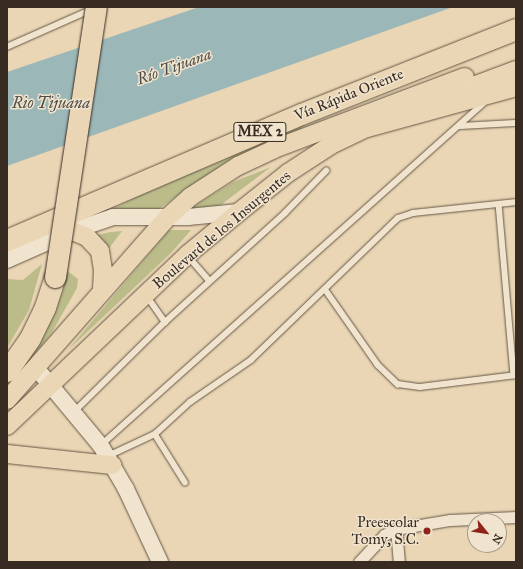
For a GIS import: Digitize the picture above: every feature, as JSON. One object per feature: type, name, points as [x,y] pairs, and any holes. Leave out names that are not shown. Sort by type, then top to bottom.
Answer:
[{"type":"highway","points":[[7,371],[30,338],[46,307],[55,277],[96,7]]},
{"type":"highway","name":"Vía Rápida Oriente","points":[[7,240],[301,114],[516,29]]},
{"type":"highway","points":[[367,126],[508,86]]},
{"type":"main road","name":"Boulevard de los Insurgentes","points":[[7,400],[37,369],[102,290],[168,217],[215,180],[274,149],[516,58]]},
{"type":"main road","name":"Boulevard de los Insurgentes","points":[[7,426],[187,255],[288,173],[331,145],[367,126],[516,70]]},
{"type":"main road","points":[[7,260],[72,231],[113,217],[168,217],[239,212]]},
{"type":"main road","points":[[72,231],[87,237],[100,251],[103,261],[102,290]]},
{"type":"main road","points":[[37,369],[74,412],[107,456],[160,562]]},
{"type":"main road","points":[[7,454],[107,456]]},
{"type":"street","points":[[359,562],[380,539],[396,529],[450,520],[516,517]]},
{"type":"street","points":[[396,529],[399,562]]},
{"type":"lane","points":[[7,47],[71,17],[100,7]]},
{"type":"lane","points":[[107,456],[458,126],[508,86]]},
{"type":"lane","points":[[458,126],[516,123]]},
{"type":"lane","points":[[74,412],[165,322],[209,280],[285,213],[326,171]]},
{"type":"lane","points":[[107,456],[155,434],[190,402],[251,360],[398,218],[413,213],[516,202]]},
{"type":"lane","points":[[325,289],[378,365],[398,384],[420,387],[515,375],[499,204]]},
{"type":"lane","points":[[187,255],[209,280]]},
{"type":"lane","points":[[145,294],[165,322]]},
{"type":"lane","points":[[155,434],[185,482]]},
{"type":"green space","points":[[309,122],[291,136],[224,167],[191,186],[159,209],[103,214],[161,184]]},
{"type":"green space","points":[[271,167],[218,207],[188,210],[233,182]]},
{"type":"green space","points":[[169,230],[191,230],[172,252],[68,350]]},
{"type":"green space","points":[[122,231],[104,255],[91,236],[111,232]]},
{"type":"green space","points":[[42,264],[29,310],[7,348],[7,279],[23,280]]},
{"type":"green space","points":[[62,267],[78,279],[77,288],[51,334],[7,387],[7,380]]},
{"type":"water","name":"Rio Tijuana","points":[[199,7],[453,7],[7,166],[7,72]]},
{"type":"place","name":"Preescolar Tomy, S.C.","points":[[427,531]]},
{"type":"water label","name":"Río Tijuana","points":[[174,67]]}]
